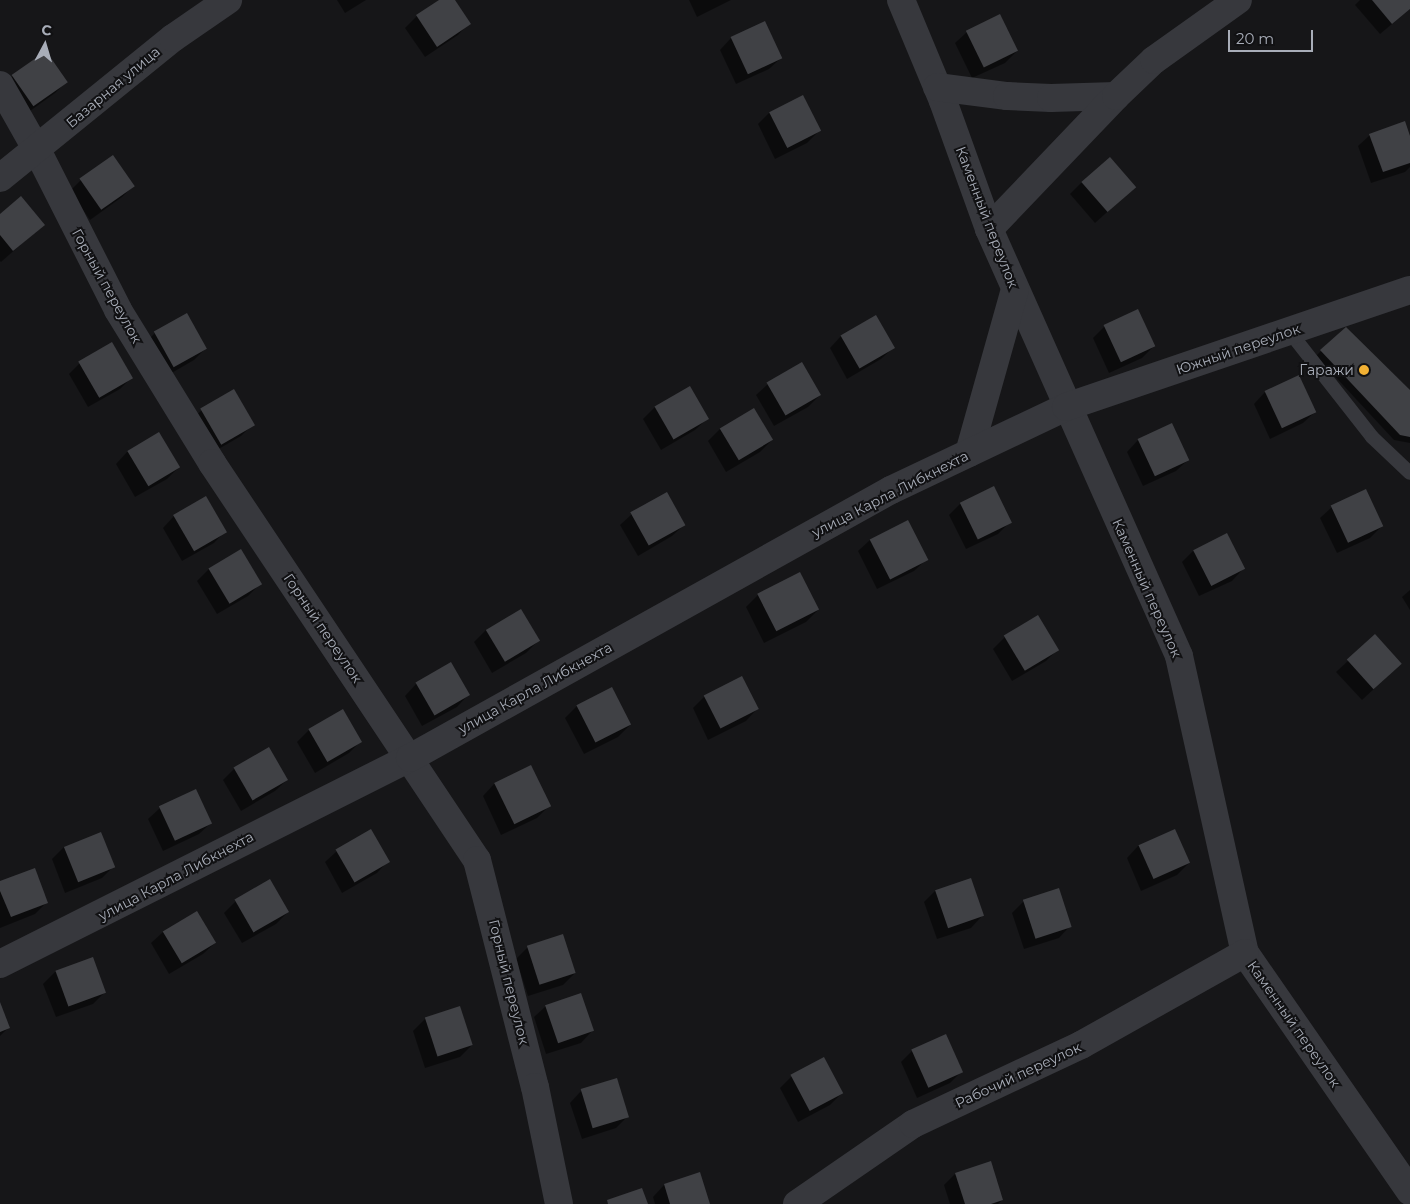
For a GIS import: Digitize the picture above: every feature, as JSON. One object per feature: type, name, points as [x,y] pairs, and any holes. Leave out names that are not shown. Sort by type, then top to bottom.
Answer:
[{"type":"street","name":"Базарная улица","points":[[0,178],[37,150],[173,38],[228,0]]},
{"type":"street","name":"Каменный переулок","points":[[901,0],[937,87],[989,229],[1066,407],[1179,656],[1244,953],[1410,1191]]},
{"type":"street","points":[[989,229],[1116,96],[1154,60],[1238,0]]},
{"type":"street","name":"Горный переулок","points":[[0,85],[37,150],[118,310],[212,463],[478,860],[535,1087],[559,1204]]},
{"type":"street","points":[[937,87],[1007,96],[1051,98],[1116,96]]},
{"type":"street","points":[[969,453],[1015,289]]},
{"type":"street","name":"Южный переулок","points":[[1066,407],[1410,290]]},
{"type":"street","name":"улица Карла Либкнехта","points":[[0,964],[410,758],[891,490],[1066,407]]},
{"type":"street","name":"Рабочий переулок","points":[[797,1204],[913,1124],[1081,1045],[1244,953]]},
{"type":"lane","points":[[1289,331],[1372,437],[1410,473]]},
{"type":"building","points":[[439,0],[455,0],[471,24],[437,47],[416,15]]},
{"type":"building","points":[[1372,0],[1410,0],[1410,9],[1392,24]]},
{"type":"building","points":[[1000,14],[1018,51],[984,68],[966,31]]},
{"type":"building","points":[[765,21],[782,58],[748,74],[731,37]]},
{"type":"building","points":[[46,51],[68,82],[33,106],[12,75]]},
{"type":"building","points":[[803,95],[821,131],[787,148],[769,112]]},
{"type":"building","points":[[1405,121],[1410,136],[1410,163],[1383,172],[1369,134]]},
{"type":"building","points":[[113,155],[135,186],[101,210],[79,179]]},
{"type":"building","points":[[1110,157],[1136,187],[1108,212],[1081,182]]},
{"type":"building","points":[[21,196],[45,225],[13,251],[0,235],[0,214]]},
{"type":"building","points":[[1138,309],[1155,346],[1121,362],[1104,325]]},
{"type":"building","points":[[187,313],[207,349],[174,367],[154,331]]},
{"type":"building","points":[[876,315],[895,348],[859,368],[840,336]]},
{"type":"building","name":"Гаражи","points":[[1346,327],[1410,390],[1410,437],[1400,435],[1320,350]]},
{"type":"building","points":[[112,342],[133,378],[99,398],[78,362]]},
{"type":"building","points":[[802,362],[821,395],[785,415],[766,383]]},
{"type":"building","points":[[1299,375],[1316,412],[1282,428],[1265,391]]},
{"type":"building","points":[[690,386],[709,419],[673,439],[654,407]]},
{"type":"building","points":[[234,389],[255,425],[221,445],[200,408]]},
{"type":"building","points":[[754,408],[773,440],[739,460],[720,429]]},
{"type":"building","points":[[1172,423],[1189,460],[1155,476],[1138,439]]},
{"type":"building","points":[[159,432],[180,467],[148,486],[127,451]]},
{"type":"building","points":[[994,486],[1012,523],[978,540],[960,503]]},
{"type":"building","points":[[1366,489],[1383,526],[1348,543],[1331,505]]},
{"type":"building","points":[[667,492],[685,525],[649,546],[630,512]]},
{"type":"building","points":[[206,496],[227,532],[194,551],[173,515]]},
{"type":"building","points":[[908,520],[928,560],[890,580],[870,540]]},
{"type":"building","points":[[1227,533],[1245,569],[1211,586],[1193,550]]},
{"type":"building","points":[[241,549],[262,584],[230,604],[208,569]]},
{"type":"building","points":[[800,572],[819,609],[776,631],[757,594]]},
{"type":"building","points":[[521,609],[540,641],[505,662],[486,630]]},
{"type":"building","points":[[1038,615],[1059,650],[1025,671],[1004,636]]},
{"type":"building","points":[[1375,634],[1402,664],[1374,689],[1347,659]]},
{"type":"building","points":[[451,662],[470,695],[434,715],[415,682]]},
{"type":"building","points":[[742,676],[759,709],[720,728],[704,696]]},
{"type":"building","points":[[612,687],[631,724],[595,743],[576,705]]},
{"type":"building","points":[[343,709],[362,742],[327,762],[308,729]]},
{"type":"building","points":[[269,747],[288,780],[252,800],[233,768]]},
{"type":"building","points":[[531,765],[551,806],[514,824],[494,783]]},
{"type":"building","points":[[196,789],[212,823],[175,841],[159,806]]},
{"type":"building","points":[[371,829],[390,862],[354,882],[335,850]]},
{"type":"building","points":[[1175,829],[1190,863],[1154,879],[1138,845]]},
{"type":"building","points":[[101,832],[115,867],[78,882],[64,847]]},
{"type":"building","points":[[35,868],[48,903],[11,917],[0,891],[0,881]]},
{"type":"building","points":[[971,878],[984,916],[948,928],[935,890]]},
{"type":"building","points":[[270,879],[289,912],[253,932],[234,900]]},
{"type":"building","points":[[1059,888],[1072,927],[1036,939],[1023,900]]},
{"type":"building","points":[[197,911],[216,943],[182,963],[163,932]]},
{"type":"building","points":[[563,934],[576,973],[540,985],[527,946]]},
{"type":"building","points":[[93,957],[106,993],[68,1006],[55,971]]},
{"type":"building","points":[[581,993],[594,1031],[558,1043],[545,1005]]},
{"type":"building","points":[[0,1002],[10,1028],[0,1032]]},
{"type":"building","points":[[460,1006],[473,1045],[437,1056],[425,1017]]},
{"type":"building","points":[[946,1034],[963,1072],[928,1088],[911,1049]]},
{"type":"building","points":[[824,1057],[843,1093],[810,1111],[790,1075]]},
{"type":"building","points":[[617,1078],[629,1117],[593,1128],[581,1089]]},
{"type":"building","points":[[991,1161],[1003,1200],[991,1204],[965,1204],[955,1173]]},
{"type":"building","points":[[700,1172],[710,1204],[670,1204],[664,1184]]},
{"type":"building","points":[[642,1188],[648,1204],[608,1204],[607,1200]]},
{"type":"place","name":"Гаражи","points":[[1364,370]]}]
